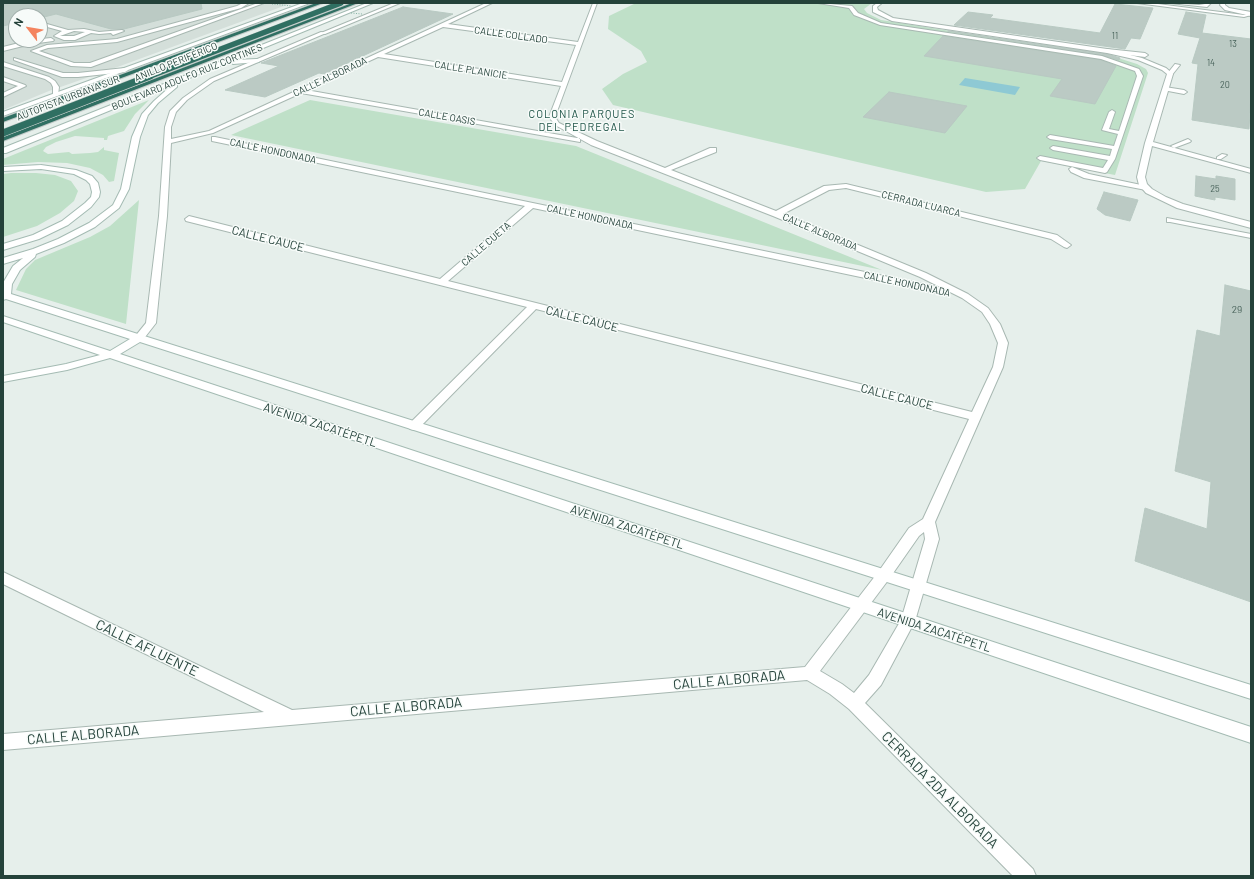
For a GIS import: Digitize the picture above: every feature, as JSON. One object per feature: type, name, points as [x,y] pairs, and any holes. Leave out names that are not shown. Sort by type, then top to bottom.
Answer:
[{"type":"highway","name":"ANILLO PERIFÉRICO","points":[[3,120],[320,3]]},
{"type":"highway","name":"AUTOPISTA URBANA SUR","points":[[3,128],[332,3]]},
{"type":"highway","name":"AUTOPISTA URBANA SUR","points":[[3,133],[341,3]]},
{"type":"highway","name":"ANILLO PERIFÉRICO","points":[[3,139],[356,3]]},
{"type":"highway","points":[[96,86],[248,26]]},
{"type":"street","points":[[3,114],[308,3]]},
{"type":"street","name":"BOULEVARD ADOLFO RUIZ CORTINES","points":[[3,151],[371,3]]},
{"type":"street","name":"CALLE ALBORADA","points":[[167,142],[211,132],[490,3]]},
{"type":"street","name":"CALLE ALBORADA","points":[[3,742],[809,673],[884,575],[914,532],[928,522],[998,367],[1003,343],[995,324],[985,310],[965,296],[923,275],[776,214],[594,143],[557,124],[552,117],[563,84],[595,3]]},
{"type":"street","points":[[880,3],[875,6],[875,11],[881,15],[897,20],[1107,51],[1127,55],[1155,64],[1170,74],[1141,176],[1143,185],[1163,199],[1180,206],[1251,225]]},
{"type":"street","points":[[1172,3],[1199,6],[1208,4]]},
{"type":"street","points":[[1223,3],[1222,5],[1227,9],[1250,14]]},
{"type":"street","name":"CALLE COLLADO","points":[[442,25],[580,44]]},
{"type":"street","points":[[303,42],[304,30],[323,33]]},
{"type":"street","points":[[3,379],[67,367],[111,355],[138,339],[151,323],[163,216],[168,127],[173,111],[184,99],[212,80],[323,33]]},
{"type":"street","name":"CALLE PLANICIE","points":[[378,55],[563,84]]},
{"type":"street","points":[[222,63],[257,61]]},
{"type":"street","points":[[3,261],[36,251],[92,225],[116,206],[126,190],[136,137],[145,114],[156,102],[189,76]]},
{"type":"street","name":"CALLE OASIS","points":[[300,91],[594,143]]},
{"type":"street","name":"CALLE HONDONADA","points":[[215,139],[965,296]]},
{"type":"street","points":[[1150,141],[1221,156],[1251,167]]},
{"type":"street","points":[[1150,141],[1251,171]]},
{"type":"street","points":[[666,170],[713,150]]},
{"type":"street","points":[[3,169],[41,167],[76,172],[89,178],[94,183],[96,192],[95,197],[88,205],[65,223],[36,237],[3,247]]},
{"type":"street","name":"CERRADA LUARCA","points":[[776,214],[827,188],[846,186],[1054,237],[1067,245]]},
{"type":"street","name":"CALLE CUETA","points":[[442,282],[531,205]]},
{"type":"street","name":"CALLE CAUCE","points":[[190,219],[442,282],[533,307],[975,417]]},
{"type":"street","points":[[36,251],[16,268],[7,284],[4,296],[1251,692]]},
{"type":"street","points":[[414,426],[533,307]]},
{"type":"street","name":"AVENIDA ZACATÉPETL","points":[[3,319],[1251,735]]},
{"type":"street","points":[[809,673],[836,689],[855,704],[876,680],[908,621],[932,539],[928,522]]},
{"type":"street","name":"CALLE AFLUENTE","points":[[3,578],[290,717]]},
{"type":"street","name":"CERRADA 2DA ALBORADA","points":[[855,704],[1026,876]]},
{"type":"lane","points":[[247,3],[239,7],[117,40],[47,47],[34,51],[73,65],[91,65],[164,40],[189,28],[262,3]]},
{"type":"lane","points":[[323,33],[398,3]]},
{"type":"lane","points":[[820,3],[850,5],[856,14],[880,24],[1102,58],[1137,70],[1140,76],[1112,159],[1105,171],[1040,158]]},
{"type":"lane","points":[[1140,3],[1244,16],[1250,14]]},
{"type":"lane","points":[[1208,4],[1223,13]]},
{"type":"lane","points":[[210,8],[212,14]]},
{"type":"lane","points":[[207,16],[209,18],[221,18]]},
{"type":"lane","points":[[192,20],[207,23]]},
{"type":"lane","points":[[48,25],[66,31]]},
{"type":"lane","points":[[134,28],[159,29]]},
{"type":"lane","points":[[51,34],[79,30],[99,33],[122,31]]},
{"type":"lane","points":[[3,49],[32,42],[100,36],[128,30]]},
{"type":"lane","points":[[64,38],[56,36],[66,31]]},
{"type":"lane","points":[[75,38],[85,35],[89,31]]},
{"type":"lane","points":[[1107,51],[1144,55]]},
{"type":"lane","points":[[16,59],[62,75],[78,75],[125,70]]},
{"type":"lane","points":[[3,64],[47,78],[53,82],[56,87],[55,95]]},
{"type":"lane","points":[[1170,74],[1176,65]]},
{"type":"lane","points":[[3,79],[22,86],[3,95]]},
{"type":"lane","points":[[1164,91],[1182,94]]},
{"type":"lane","points":[[1112,112],[1105,130],[1121,133]]},
{"type":"lane","points":[[1059,131],[1117,145]]},
{"type":"lane","points":[[1050,137],[1117,145]]},
{"type":"lane","points":[[1174,146],[1188,141]]},
{"type":"lane","points":[[1053,148],[1112,159]]},
{"type":"lane","points":[[1072,165],[1073,171],[1087,176],[1146,188]]},
{"type":"lane","points":[[1170,220],[1251,236]]},
{"type":"shaded area","points":[[3,3],[292,3],[112,69],[49,91],[3,110]]},
{"type":"green space","points":[[636,3],[872,3],[864,9],[867,13],[881,20],[1115,57],[1137,64],[1146,69],[1148,73],[1115,175],[1041,161],[1025,189],[986,192],[613,105],[602,89],[623,74],[647,62],[641,51],[608,29],[609,16]]},
{"type":"green space","points":[[149,100],[135,114],[124,131],[108,136],[107,140],[104,140],[104,138],[75,136],[56,142],[46,147],[43,151],[48,154],[69,152],[72,154],[90,153],[98,152],[104,147],[104,150],[119,153],[114,181],[109,182],[103,175],[90,168],[67,163],[38,162],[3,165],[3,159]]},
{"type":"green space","points":[[310,100],[576,146],[882,270],[231,135]]},
{"type":"green space","points":[[3,174],[55,175],[71,181],[78,191],[74,201],[60,213],[37,226],[3,237]]},
{"type":"green space","points":[[139,200],[126,324],[16,290],[26,269],[35,260],[90,237],[110,226]]},
{"type":"water","points":[[965,78],[1020,87],[1015,95],[959,85]]},
{"type":"building","points":[[3,3],[201,3],[202,9],[124,29],[111,29],[56,14],[48,16],[48,8],[8,8],[8,25],[3,26]]},
{"type":"building","points":[[1115,4],[1153,8],[1140,39],[1131,38],[1125,49],[954,25],[968,12],[993,15],[990,18],[1100,33]]},
{"type":"building","points":[[403,7],[453,14],[324,74],[319,73],[265,97],[225,90],[279,66],[261,63]]},
{"type":"building","points":[[1186,12],[1206,15],[1202,33],[1251,39],[1251,95],[1249,129],[1192,120],[1198,64],[1192,63],[1200,38],[1178,34]]},
{"type":"building","points":[[948,31],[1107,54],[1120,58],[1119,60],[1102,55]]},
{"type":"building","points":[[943,36],[1101,60],[1116,66],[1095,104],[1050,96],[1062,79],[924,56]]},
{"type":"building","points":[[889,92],[967,106],[945,133],[863,117]]},
{"type":"building","points":[[1196,176],[1216,179],[1216,176],[1235,179],[1235,200],[1215,197],[1215,200],[1195,196]]},
{"type":"building","points":[[1104,192],[1138,200],[1130,221],[1105,215],[1097,209]]},
{"type":"building","points":[[1225,285],[1251,291],[1251,602],[1135,561],[1145,508],[1207,529],[1211,482],[1175,471],[1197,330],[1220,336]]},
{"type":"district","name":"COLONIA PARQUES DEL PEDREGAL","points":[[582,120]]}]
